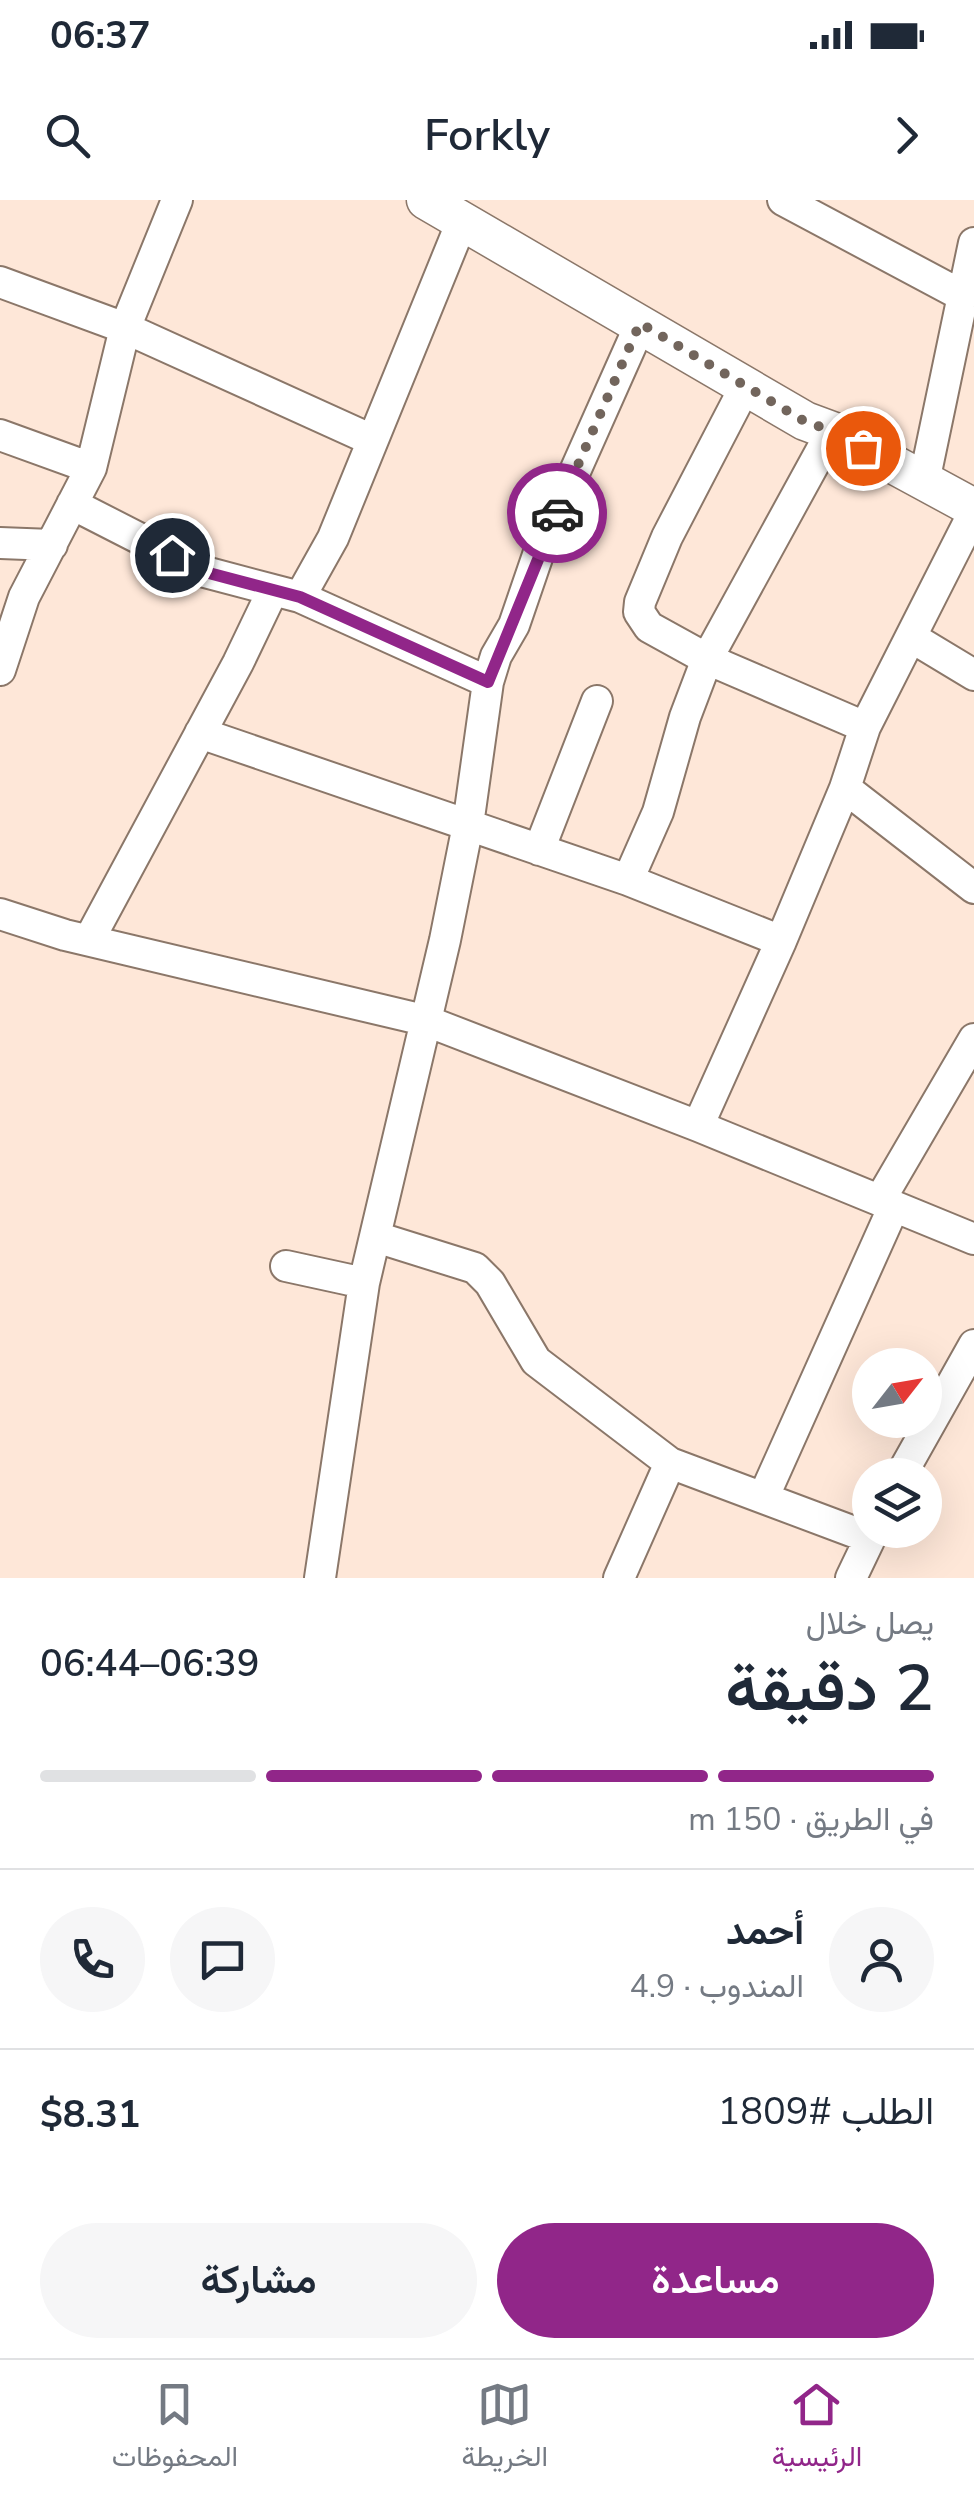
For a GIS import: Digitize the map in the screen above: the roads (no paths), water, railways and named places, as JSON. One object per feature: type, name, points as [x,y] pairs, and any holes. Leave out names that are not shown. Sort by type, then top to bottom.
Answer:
[{"type":"main road","points":[[426,200],[804,421],[832,431],[974,510]]},
{"type":"street","points":[[0,670],[24,597],[91,468],[126,328],[177,200]]},
{"type":"street","points":[[782,200],[963,296]]},
{"type":"street","points":[[90,940],[200,733],[287,593],[333,538],[463,219]]},
{"type":"street","points":[[924,482],[974,243]]},
{"type":"street","points":[[0,282],[126,328],[372,440]]},
{"type":"street","points":[[320,1578],[364,1283],[445,940],[468,825],[488,682],[496,656],[514,625],[539,552],[640,323]]},
{"type":"street","points":[[745,387],[667,537],[640,602],[640,612],[649,627],[707,658],[864,727]]},
{"type":"street","points":[[628,880],[658,812],[685,717],[707,658],[832,431]]},
{"type":"street","points":[[0,436],[91,468]]},
{"type":"street","points":[[72,504],[205,572],[287,593],[488,682]]},
{"type":"street","points":[[698,1126],[781,941],[844,788],[864,727],[974,510]]},
{"type":"street","points":[[0,543],[52,545]]},
{"type":"street","points":[[911,637],[974,674]]},
{"type":"street","points":[[539,850],[597,701]]},
{"type":"street","points":[[200,733],[628,880],[781,941]]},
{"type":"street","points":[[844,788],[974,888]]},
{"type":"street","points":[[0,914],[90,940],[424,1020],[698,1126],[974,1240]]},
{"type":"street","points":[[764,1496],[887,1203],[974,1038]]},
{"type":"street","points":[[376,1237],[474,1268],[490,1282],[536,1360],[670,1463],[852,1527]]},
{"type":"street","points":[[286,1266],[364,1283]]},
{"type":"street","points":[[911,1458],[974,1345]]},
{"type":"street","points":[[620,1578],[670,1463]]},
{"type":"street","points":[[851,1578],[865,1548]]}]
